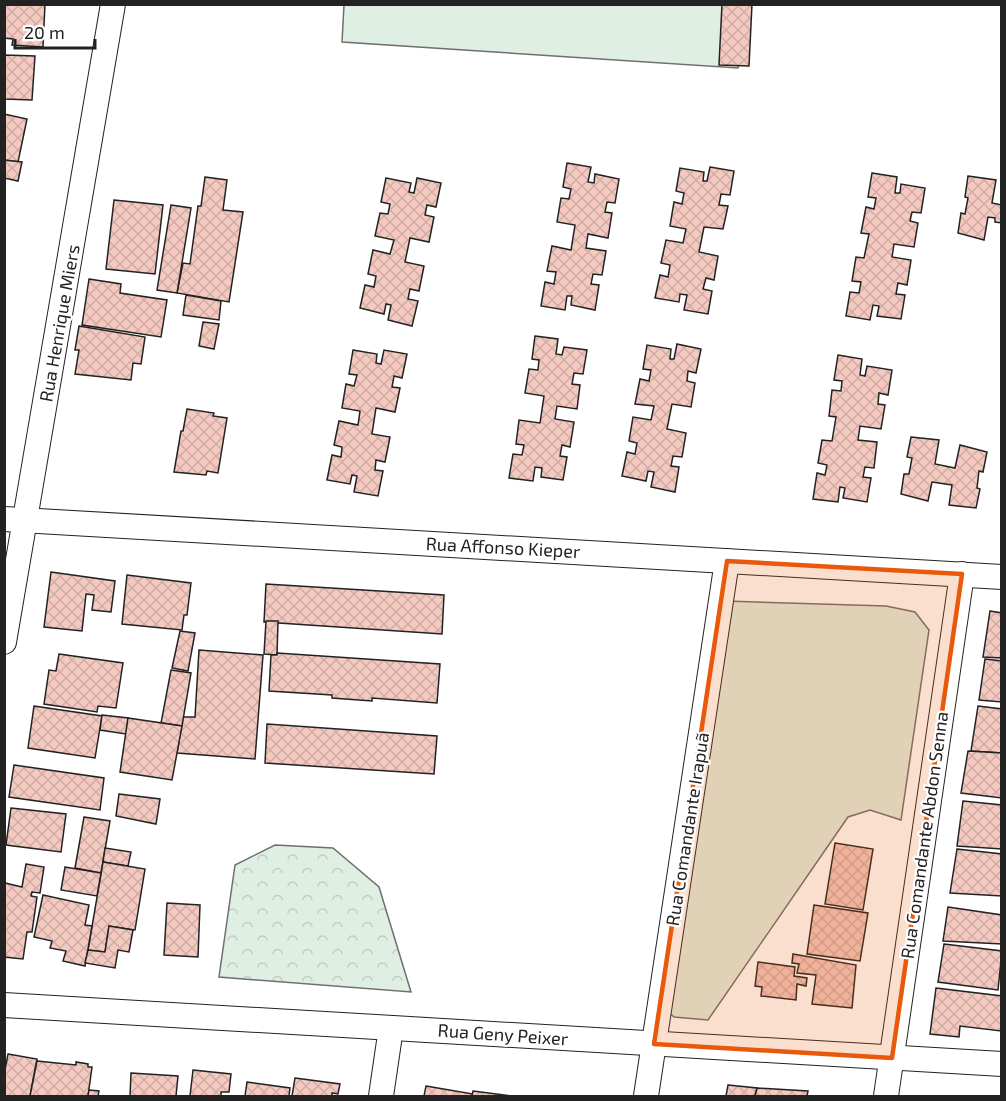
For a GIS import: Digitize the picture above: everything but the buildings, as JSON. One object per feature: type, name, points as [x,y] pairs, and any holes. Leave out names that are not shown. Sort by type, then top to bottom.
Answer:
[{"type":"street","name":"Rua Henrique Miers","points":[[4,642],[15,519],[113,4]]},
{"type":"street","name":"Rua Affonso Kieper","points":[[15,519],[1002,577]]},
{"type":"street","name":"Rua Comandante Irapuã","points":[[646,1096],[727,561]]},
{"type":"street","name":"Rua Comandante Abdon Senna","points":[[886,1096],[962,574]]},
{"type":"street","name":"Rua Geny Peixer","points":[[4,1005],[1002,1064]]},
{"type":"street","points":[[381,1096],[391,1028]]},
{"type":"highlighted area","points":[[727,561],[962,574],[892,1058],[654,1044]]},
{"type":"green space","points":[[344,5],[743,5],[738,68],[342,42]]},
{"type":"green space","points":[[725,601],[886,606],[915,612],[929,630],[901,820],[870,810],[848,817],[708,1020],[674,1017],[658,1003]]},
{"type":"green space","points":[[275,845],[333,848],[379,887],[411,992],[219,977],[235,865]]}]
